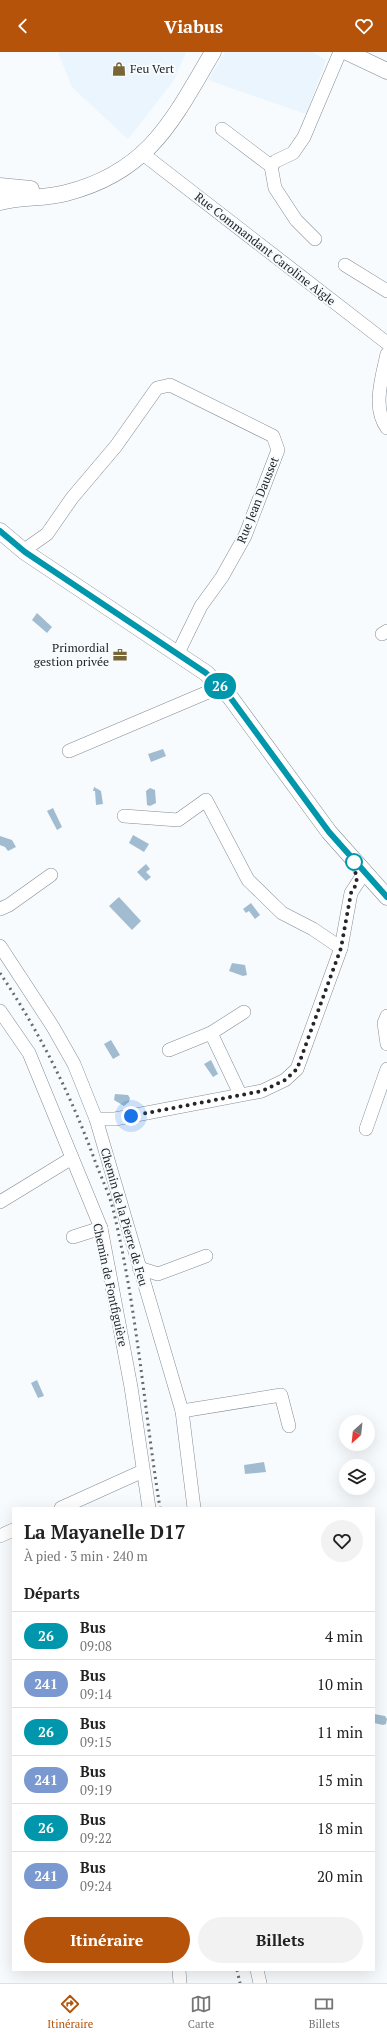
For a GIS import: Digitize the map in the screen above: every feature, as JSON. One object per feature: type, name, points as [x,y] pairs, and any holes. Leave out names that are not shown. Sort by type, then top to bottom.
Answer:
[{"type":"street","points":[[0,186],[23,189],[59,186],[87,178],[114,164],[134,149],[163,117],[202,52]]},
{"type":"street","points":[[0,202],[13,198],[49,196],[80,188],[119,171],[143,154],[171,123],[213,52]]},
{"type":"street","points":[[271,166],[276,161],[293,153],[304,137],[340,52]]},
{"type":"street","points":[[347,52],[387,72]]},
{"type":"street","points":[[222,129],[271,166],[275,188],[296,220],[315,239]]},
{"type":"street","name":"Rue Commandant Caroline Aigle","points":[[143,154],[387,344]]},
{"type":"street","points":[[345,265],[387,291]]},
{"type":"street","points":[[387,354],[379,402],[382,422],[387,428]]},
{"type":"street","name":"Rue Jean Dausset","points":[[25,552],[30,546],[47,534],[72,498],[116,446],[157,388],[170,385],[273,436],[278,450],[245,536],[222,577],[201,606],[178,653]]},
{"type":"street","points":[[0,531],[25,552],[206,673],[220,687],[262,739],[329,832],[387,897]]},
{"type":"street","points":[[70,751],[220,687]]},
{"type":"street","points":[[124,816],[178,820],[206,800],[248,880],[282,913],[313,929],[341,948]]},
{"type":"street","points":[[96,1119],[115,1119],[262,1091],[285,1080],[297,1069],[341,948],[351,893],[364,873]]},
{"type":"street","points":[[0,909],[9,905],[51,875]]},
{"type":"street","name":"Chemin de la Pierre de Feu","points":[[0,946],[53,1027],[74,1064],[96,1119],[134,1241],[139,1268],[182,1411],[194,1507]]},
{"type":"street","name":"Chemin de Fontfiguière","points":[[0,1011],[29,1053],[101,1228],[131,1386],[149,1507]]},
{"type":"street","points":[[169,1050],[211,1033],[244,1012]]},
{"type":"street","points":[[387,1016],[384,1023],[387,1044]]},
{"type":"street","points":[[211,1033],[240,1094]]},
{"type":"street","points":[[366,1129],[387,1069]]},
{"type":"street","points":[[0,1202],[72,1158]]},
{"type":"street","points":[[73,1237],[101,1228]]},
{"type":"street","points":[[139,1268],[158,1274],[206,1256]]},
{"type":"street","points":[[182,1411],[281,1395],[289,1426]]},
{"type":"street","points":[[63,1507],[143,1471]]},
{"type":"street","points":[[0,1536],[12,1530]]},
{"type":"street","points":[[180,1971],[180,1983]]},
{"type":"street","points":[[257,1971],[260,1983]]},
{"type":"shaded area","points":[[58,52],[186,52],[174,80],[128,139],[72,87]]},
{"type":"shaded area","points":[[225,52],[312,52],[326,60],[306,114],[208,80]]},
{"type":"water","points":[[37,613],[52,627],[47,633],[32,620]]},
{"type":"water","points":[[163,749],[166,756],[151,762],[148,754]]},
{"type":"water","points":[[94,787],[101,791],[103,804],[96,805],[95,791],[93,791]]},
{"type":"water","points":[[150,788],[155,790],[156,803],[150,806],[147,805],[146,791]]},
{"type":"water","points":[[53,808],[62,827],[57,830],[47,811]]},
{"type":"water","points":[[133,835],[149,844],[144,852],[129,843]]},
{"type":"water","points":[[0,836],[12,840],[16,847],[8,851],[5,847],[0,845]]},
{"type":"water","points":[[146,864],[150,869],[146,872],[151,877],[146,881],[137,872]]},
{"type":"water","points":[[119,897],[141,921],[132,930],[109,906]]},
{"type":"water","points":[[251,903],[260,915],[255,919],[249,911],[246,913],[243,909]]},
{"type":"water","points":[[232,963],[245,965],[247,975],[243,976],[229,971]]},
{"type":"water","points":[[111,1040],[120,1055],[113,1059],[104,1044]]},
{"type":"water","points":[[211,1060],[218,1074],[213,1077],[204,1064]]},
{"type":"water","points":[[115,1094],[128,1095],[130,1098],[129,1102],[124,1106],[114,1100]]},
{"type":"water","points":[[37,1380],[44,1396],[38,1398],[31,1383]]},
{"type":"water","points":[[264,1462],[266,1472],[245,1474],[244,1465]]},
{"type":"water","points":[[375,1714],[385,1716],[387,1719],[386,1724],[383,1725],[375,1723]]},
{"type":"railway","points":[[0,973],[28,1018],[65,1088],[86,1136],[111,1203],[128,1283],[160,1507]]},
{"type":"railway","points":[[237,1971],[240,1983]]},
{"type":"bus line","name":"26","points":[[0,531],[25,552],[206,673],[230,697],[329,832],[352,860],[387,897]]},
{"type":"place","name":"Feu Vert","points":[[119,69]]},
{"type":"place","name":"Primordial gestion privée","points":[[120,655]]},
{"type":"route","points":[[131,1116],[262,1091],[285,1080],[297,1069],[341,948],[351,893],[357,883],[354,862]]}]
